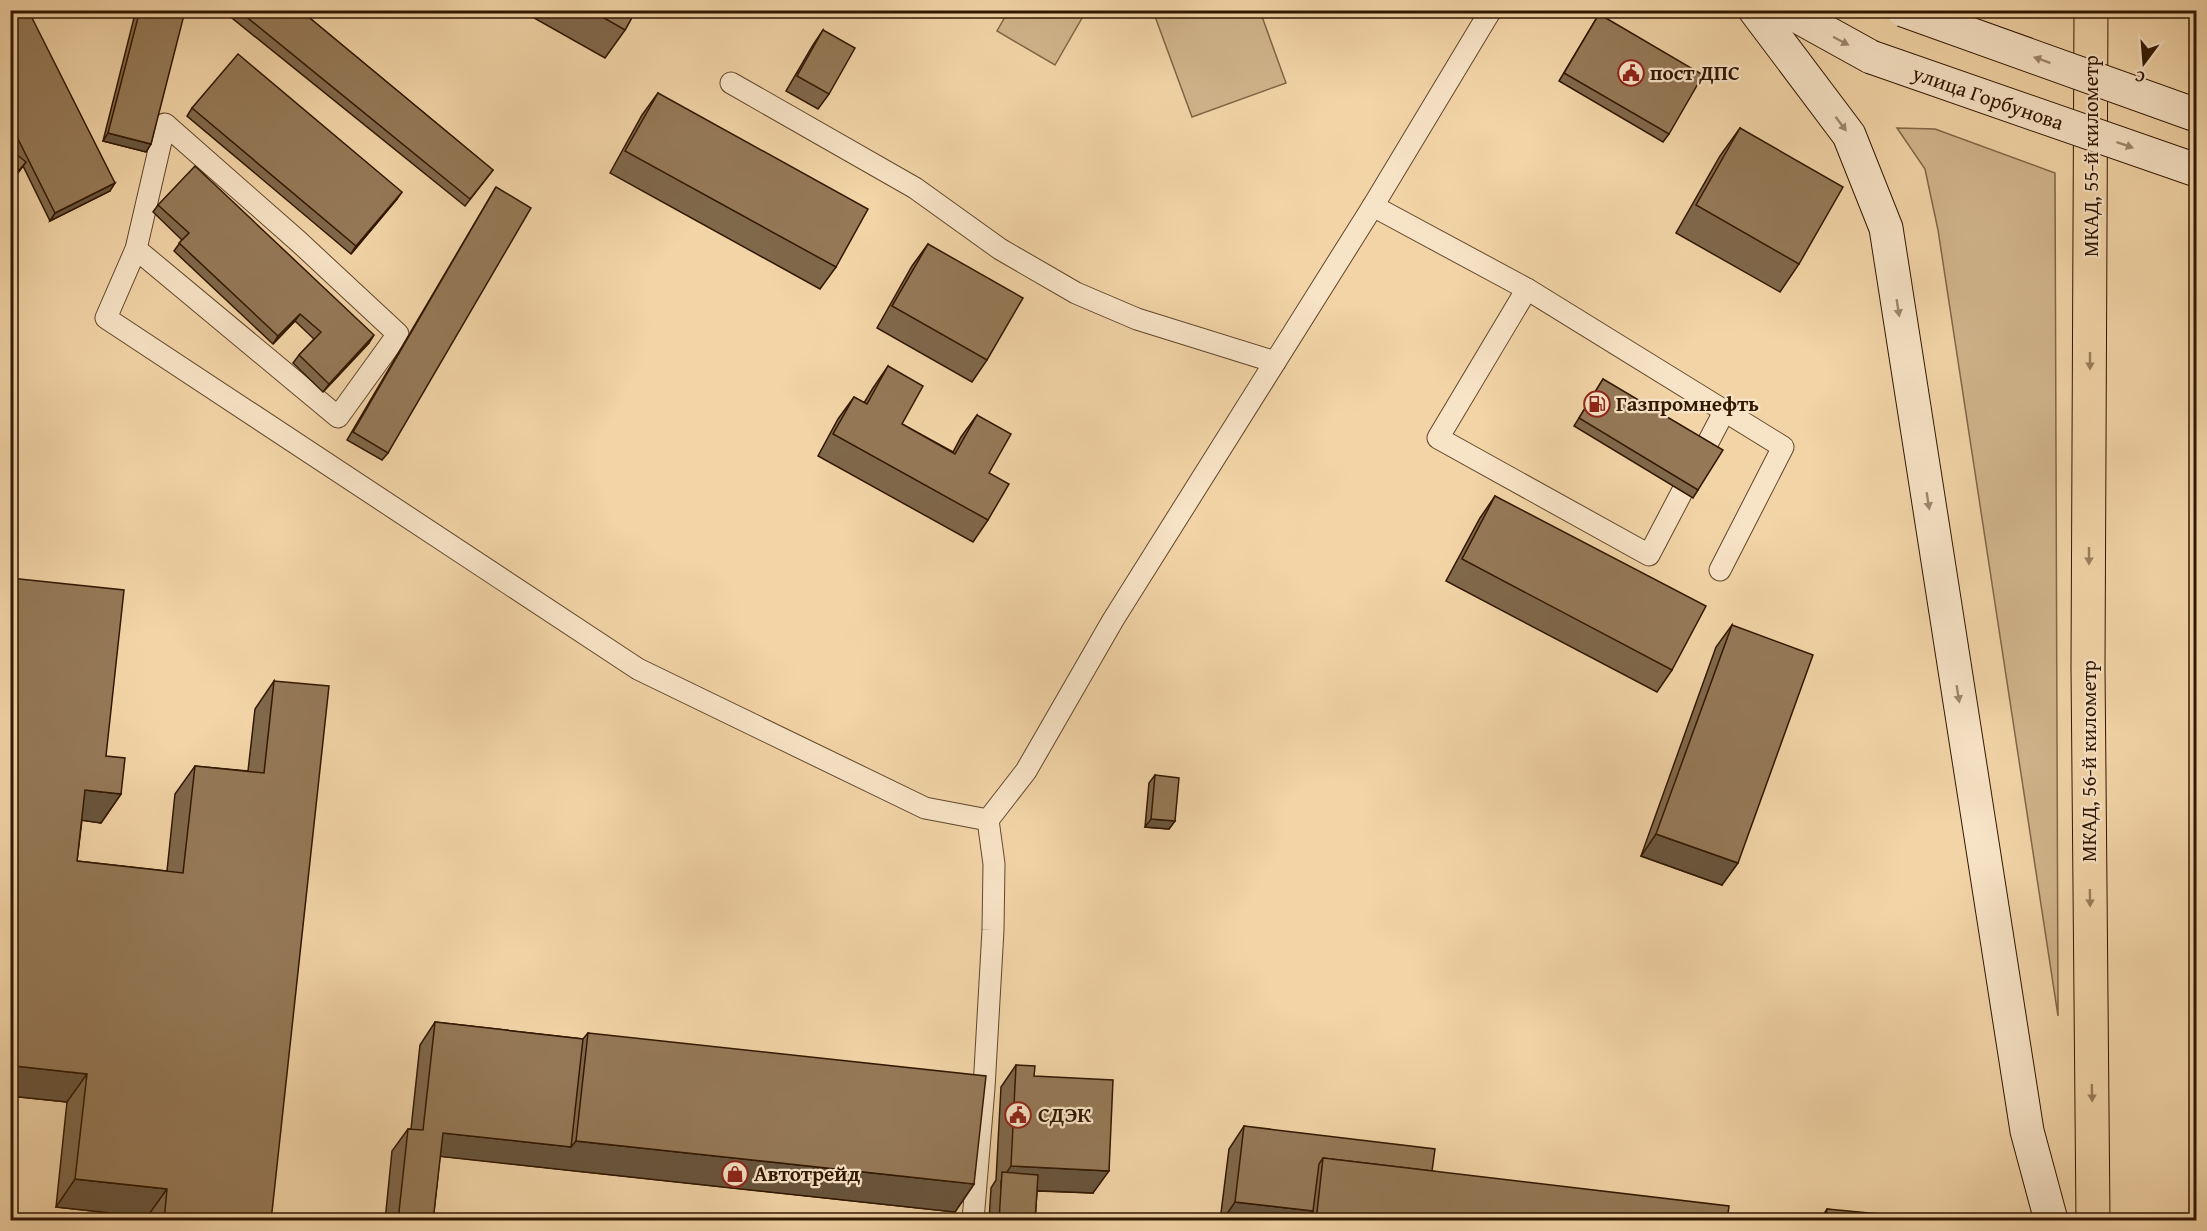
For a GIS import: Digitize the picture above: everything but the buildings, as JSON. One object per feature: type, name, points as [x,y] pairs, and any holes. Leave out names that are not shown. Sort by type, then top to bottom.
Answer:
[{"type":"highway","name":"МКАД, 55-й километр","points":[[2091,10],[2091,302]]},
{"type":"highway","name":"МКАД, 56-й километр","points":[[2091,302],[2088,667],[2093,1221]]},
{"type":"street","points":[[1755,10],[1849,135],[1886,228],[2027,1131],[2051,1221]]},
{"type":"street","points":[[1903,10],[2196,115]]},
{"type":"street","points":[[1808,16],[1803,59],[1812,86]]},
{"type":"street","name":"улица Горбунова","points":[[1808,16],[1871,57],[2196,170]]},
{"type":"lane","points":[[973,1221],[984,1088],[993,930],[994,864],[988,820],[1026,771],[1113,620],[1373,206],[1491,10]]},
{"type":"lane","points":[[731,83],[915,188],[1000,249],[1076,293],[1137,319],[1275,362]]},
{"type":"lane","points":[[136,249],[338,417],[398,334],[298,241],[165,124],[136,249],[106,318],[638,669],[925,808],[988,820]]},
{"type":"lane","points":[[1373,206],[1527,289],[1783,447],[1720,570]]},
{"type":"lane","points":[[1527,289],[1438,438],[1649,555],[1725,410]]},
{"type":"shaded area","points":[[1009,10],[1086,11],[1055,65],[997,31]]},
{"type":"shaded area","points":[[1153,11],[1260,11],[1286,83],[1192,117]]},
{"type":"shaded area","points":[[1897,128],[1935,129],[2055,173],[2058,1016],[1938,230],[1925,169]]},
{"type":"place","name":"пост ДПС","points":[[1631,73]]},
{"type":"place","name":"Газпромнефть","points":[[1597,404]]},
{"type":"place","name":"СДЭК","points":[[1018,1115]]},
{"type":"place","name":"Автотрейд","points":[[735,1174]]}]
